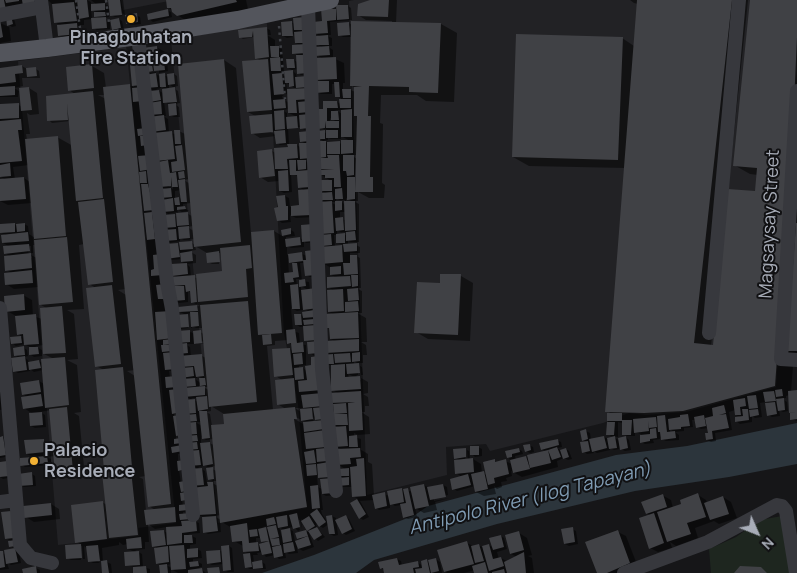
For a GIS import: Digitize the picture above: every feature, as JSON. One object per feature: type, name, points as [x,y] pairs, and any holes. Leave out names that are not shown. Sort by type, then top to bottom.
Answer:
[{"type":"main road","points":[[0,52],[138,36],[277,12],[330,0]]},
{"type":"street","points":[[709,332],[739,0]]},
{"type":"street","points":[[0,15],[41,3],[47,48]]},
{"type":"street","points":[[308,6],[322,369],[336,491]]},
{"type":"street","points":[[138,36],[167,282],[172,309],[193,515]]},
{"type":"street","name":"Magsaysay Street","points":[[797,91],[794,190],[781,359],[797,360]]},
{"type":"street","points":[[0,308],[5,435],[16,500],[20,545],[32,558],[52,563]]},
{"type":"street","points":[[0,502],[16,500]]},
{"type":"street","points":[[624,573],[708,542],[778,505],[782,506],[786,511],[796,573]]},
{"type":"path","points":[[76,0],[81,43]]},
{"type":"path","points":[[106,0],[110,40]]},
{"type":"path","points":[[277,12],[286,99]]},
{"type":"shaded area","points":[[121,0],[174,0],[123,10]]},
{"type":"shaded area","points":[[797,0],[797,72],[776,387],[686,412],[646,415],[629,413],[603,423],[490,451],[486,444],[446,447],[447,475],[367,495],[349,1]]},
{"type":"shaded area","points":[[267,23],[284,333],[298,404],[307,508],[218,523],[171,40]]},
{"type":"shaded area","points":[[126,45],[176,523],[138,528],[139,536],[58,545],[18,61],[97,51]]},
{"type":"shaded area","points":[[782,516],[792,573],[711,573],[709,549],[736,537],[760,520]]},
{"type":"water","name":"Antipolo River (Ilog Tapayan)","points":[[797,423],[797,464],[729,477],[635,491],[497,524],[374,560],[356,573],[262,573],[314,555],[415,515],[428,506],[616,455],[687,446]]},
{"type":"building","points":[[0,0],[4,0],[6,10],[0,11]]},
{"type":"building","points":[[5,0],[19,0],[19,1],[6,3]]},
{"type":"building","points":[[22,0],[34,0],[34,5],[23,6]]},
{"type":"building","points":[[77,0],[87,0],[89,17],[79,19]]},
{"type":"building","points":[[108,0],[120,0],[122,15],[110,16]]},
{"type":"building","points":[[166,0],[236,0],[237,2],[177,16],[172,12],[171,8],[167,8]]},
{"type":"building","points":[[370,0],[389,0],[388,17],[357,16],[358,4]]},
{"type":"building","points":[[637,0],[732,0],[694,343],[713,345],[728,189],[755,191],[757,168],[733,166],[750,0],[797,0],[792,148],[775,386],[683,411],[605,412]]},
{"type":"building","points":[[74,2],[77,21],[54,23],[52,4]]},
{"type":"building","points":[[105,3],[105,10],[91,11],[91,4]]},
{"type":"building","points":[[336,5],[348,5],[349,19],[337,20]]},
{"type":"building","points":[[168,9],[169,16],[148,20],[147,14]]},
{"type":"building","points":[[321,9],[336,9],[336,20],[327,21],[328,33],[314,34],[313,22],[322,21]]},
{"type":"building","points":[[94,12],[105,12],[106,16],[94,17]]},
{"type":"building","name":"Pinagbuhatan Fire Station","points":[[137,13],[138,22],[126,24],[125,15]]},
{"type":"building","points":[[11,16],[13,24],[7,26],[6,17]]},
{"type":"building","points":[[106,17],[107,28],[92,29],[91,18]]},
{"type":"building","points":[[305,17],[306,30],[294,30],[293,18]]},
{"type":"building","points":[[119,18],[121,28],[112,30],[110,20]]},
{"type":"building","points":[[0,19],[3,37],[0,38]]},
{"type":"building","points":[[292,21],[293,36],[282,36],[281,22]]},
{"type":"building","points":[[351,21],[441,23],[438,93],[409,92],[409,87],[369,86],[368,116],[371,116],[370,177],[373,177],[373,192],[355,192],[357,116],[354,116],[354,87],[362,86],[350,86]]},
{"type":"building","points":[[349,22],[350,35],[338,36],[337,23]]},
{"type":"building","points":[[77,23],[78,34],[58,36],[57,25]]},
{"type":"building","points":[[267,27],[269,57],[255,59],[253,31],[252,37],[239,38],[238,30]]},
{"type":"building","points":[[304,31],[305,43],[295,43],[294,32]]},
{"type":"building","points":[[516,34],[623,37],[618,160],[512,157]]},
{"type":"building","points":[[328,35],[329,45],[316,45],[316,36]]},
{"type":"building","points":[[306,44],[306,53],[292,54],[292,45]]},
{"type":"building","points":[[157,46],[158,55],[163,54],[165,70],[154,71],[152,55],[144,56],[143,48]]},
{"type":"building","points":[[270,46],[279,46],[279,57],[271,57]]},
{"type":"building","points":[[329,46],[330,55],[315,56],[315,47]]},
{"type":"building","points":[[296,55],[307,55],[308,73],[297,74]]},
{"type":"building","points":[[151,57],[153,71],[143,73],[142,58]]},
{"type":"building","points":[[280,57],[281,71],[271,71],[270,58]]},
{"type":"building","points":[[336,57],[337,79],[316,80],[315,58]]},
{"type":"building","points":[[224,59],[241,242],[194,247],[178,64]]},
{"type":"building","points":[[268,59],[272,110],[247,112],[242,61]]},
{"type":"building","points":[[286,59],[294,59],[295,68],[287,68]]},
{"type":"building","points":[[92,64],[94,88],[68,91],[66,67]]},
{"type":"building","points":[[140,64],[142,85],[132,86],[130,65]]},
{"type":"building","points":[[22,65],[23,73],[15,74],[16,82],[0,84],[0,68]]},
{"type":"building","points":[[36,67],[37,76],[27,77],[26,68]]},
{"type":"building","points":[[293,70],[294,86],[289,87],[289,83],[285,83],[284,71]]},
{"type":"building","points":[[156,73],[158,87],[146,88],[145,75]]},
{"type":"building","points":[[165,73],[166,87],[160,87],[159,74]]},
{"type":"building","points":[[174,73],[175,84],[168,85],[167,74]]},
{"type":"building","points":[[282,73],[284,94],[274,95],[272,74]]},
{"type":"building","points":[[308,76],[309,87],[296,88],[295,77]]},
{"type":"building","points":[[315,81],[329,81],[329,92],[316,93]]},
{"type":"building","points":[[334,82],[339,82],[340,97],[335,97]]},
{"type":"building","points":[[130,84],[171,504],[148,507],[103,87]]},
{"type":"building","points":[[15,86],[15,95],[0,96],[0,87]]},
{"type":"building","points":[[29,87],[32,110],[21,111],[19,88]]},
{"type":"building","points":[[142,87],[143,101],[133,102],[132,88]]},
{"type":"building","points":[[175,87],[177,102],[163,103],[162,89]]},
{"type":"building","points":[[309,88],[309,99],[296,100],[297,113],[288,113],[287,89]]},
{"type":"building","points":[[342,89],[351,89],[351,98],[343,98]]},
{"type":"building","points":[[159,90],[161,100],[150,102],[149,91]]},
{"type":"building","points":[[93,91],[103,198],[76,201],[67,103],[68,120],[47,121],[46,96]]},
{"type":"building","points":[[285,99],[286,108],[274,109],[273,100]]},
{"type":"building","points":[[339,99],[351,99],[351,108],[340,108]]},
{"type":"building","points":[[161,101],[162,114],[150,115],[149,103]]},
{"type":"building","points":[[308,101],[309,112],[299,113],[298,102]]},
{"type":"building","points":[[323,101],[337,101],[338,108],[327,108],[325,128],[318,129],[318,109],[323,109]]},
{"type":"building","points":[[19,103],[19,118],[0,119],[0,104]]},
{"type":"building","points":[[176,103],[177,115],[169,116],[168,104]]},
{"type":"building","points":[[352,109],[352,137],[341,137],[341,110]]},
{"type":"building","points":[[284,110],[285,129],[275,130],[274,111]]},
{"type":"building","points":[[331,111],[338,111],[339,120],[331,120]]},
{"type":"building","points":[[272,114],[273,132],[251,134],[249,116]]},
{"type":"building","points":[[309,114],[309,128],[300,129],[299,115]]},
{"type":"building","points":[[164,115],[166,130],[151,132],[149,117]]},
{"type":"building","points":[[297,116],[298,128],[287,129],[286,117]]},
{"type":"building","points":[[21,119],[22,130],[18,130],[22,161],[0,163],[0,121]]},
{"type":"building","points":[[325,121],[339,121],[339,128],[326,128]]},
{"type":"building","points":[[146,128],[147,135],[138,136],[137,129]]},
{"type":"building","points":[[174,130],[180,130],[181,144],[175,144]]},
{"type":"building","points":[[285,130],[286,143],[276,144],[274,131]]},
{"type":"building","points":[[325,130],[325,139],[317,139],[317,131]]},
{"type":"building","points":[[326,130],[338,130],[338,138],[326,138]]},
{"type":"building","points":[[172,131],[175,159],[156,161],[153,133]]},
{"type":"building","points":[[309,131],[310,141],[300,142],[299,132]]},
{"type":"building","points":[[58,136],[66,236],[34,239],[25,139]]},
{"type":"building","points":[[140,136],[147,136],[148,145],[141,146]]},
{"type":"building","points":[[341,140],[353,140],[353,153],[341,154]]},
{"type":"building","points":[[319,141],[326,141],[326,157],[319,158]]},
{"type":"building","points":[[340,141],[340,154],[327,154],[327,142]]},
{"type":"building","points":[[299,143],[310,143],[311,158],[300,159]]},
{"type":"building","points":[[287,144],[297,144],[298,158],[287,159],[288,169],[275,169],[274,148],[288,147]]},
{"type":"building","points":[[182,145],[185,170],[172,172],[171,162],[177,161],[175,146]]},
{"type":"building","points":[[272,149],[275,176],[259,178],[257,151]]},
{"type":"building","points":[[150,155],[152,169],[140,171],[138,156]]},
{"type":"building","points":[[327,155],[339,155],[341,187],[334,187],[334,178],[325,178],[325,175],[318,175],[318,170],[334,169],[320,169],[320,158],[328,158]]},
{"type":"building","points":[[343,155],[354,155],[354,175],[347,176],[346,171],[343,171]]},
{"type":"building","points":[[168,160],[170,173],[176,172],[178,187],[172,187],[171,177],[171,186],[160,187],[158,162]]},
{"type":"building","points":[[289,160],[296,160],[296,171],[309,170],[310,187],[298,188],[297,175],[290,175]]},
{"type":"building","points":[[297,160],[306,160],[306,169],[298,170]]},
{"type":"building","points":[[10,163],[11,176],[0,177],[0,165]]},
{"type":"building","points":[[288,170],[289,191],[279,191],[278,171]]},
{"type":"building","points":[[146,171],[147,183],[140,183],[139,172]]},
{"type":"building","points":[[184,171],[185,178],[179,179],[178,172]]},
{"type":"building","points":[[24,177],[26,199],[0,201],[0,179]]},
{"type":"building","points":[[347,177],[355,177],[355,199],[347,200]]},
{"type":"building","points":[[185,179],[187,202],[181,202],[178,180]]},
{"type":"building","points":[[320,180],[332,180],[332,191],[320,191]]},
{"type":"building","points":[[141,184],[148,184],[154,210],[144,211]]},
{"type":"building","points":[[171,188],[172,197],[161,198],[160,189]]},
{"type":"building","points":[[342,188],[343,199],[335,199],[335,189]]},
{"type":"building","points":[[310,189],[311,215],[291,216],[291,206],[299,205],[298,190]]},
{"type":"building","points":[[332,192],[333,200],[320,200],[320,193]]},
{"type":"building","points":[[285,195],[286,206],[288,206],[288,220],[277,221],[274,208],[278,207],[276,196]]},
{"type":"building","points":[[179,197],[180,205],[175,205],[174,198]]},
{"type":"building","points":[[173,198],[174,211],[163,212],[162,200]]},
{"type":"building","points":[[104,199],[113,282],[88,285],[78,202]]},
{"type":"building","points":[[332,201],[334,233],[321,234],[319,202]]},
{"type":"building","points":[[335,201],[342,201],[342,210],[335,211]]},
{"type":"building","points":[[344,201],[355,201],[356,230],[345,231]]},
{"type":"building","points":[[185,206],[186,209],[177,210],[177,207]]},
{"type":"building","points":[[152,212],[155,239],[147,240],[144,213]]},
{"type":"building","points":[[188,212],[189,225],[177,226],[176,213]]},
{"type":"building","points":[[175,214],[176,227],[164,228],[163,215]]},
{"type":"building","points":[[343,217],[344,230],[336,231],[335,218]]},
{"type":"building","points":[[15,223],[15,232],[0,233],[0,224]]},
{"type":"building","points":[[25,223],[25,231],[17,232],[16,224]]},
{"type":"building","points":[[796,223],[797,351],[787,351]]},
{"type":"building","points":[[313,224],[314,241],[302,242],[301,225]]},
{"type":"building","points":[[189,226],[190,238],[179,239],[178,227]]},
{"type":"building","points":[[291,228],[291,234],[282,236],[281,230]]},
{"type":"building","points":[[176,229],[177,240],[165,241],[164,230]]},
{"type":"building","points":[[274,230],[282,333],[258,335],[251,232]]},
{"type":"building","points":[[355,231],[356,240],[346,241],[346,232]]},
{"type":"building","points":[[28,232],[29,241],[2,243],[1,235]]},
{"type":"building","points":[[345,233],[345,243],[336,243],[336,234]]},
{"type":"building","points":[[331,234],[332,245],[322,246],[321,235]]},
{"type":"building","points":[[67,237],[73,302],[39,305],[34,240]]},
{"type":"building","points":[[300,237],[301,245],[286,247],[285,239]]},
{"type":"building","points":[[192,241],[193,249],[180,250],[179,242]]},
{"type":"building","points":[[178,243],[180,257],[166,259],[165,244]]},
{"type":"building","points":[[357,243],[357,251],[344,252],[343,244]]},
{"type":"building","points":[[29,244],[30,251],[4,254],[3,246]]},
{"type":"building","points":[[250,245],[252,268],[246,269],[248,297],[198,302],[196,274],[222,271],[220,248]]},
{"type":"building","points":[[342,245],[343,262],[321,264],[320,247]]},
{"type":"building","points":[[314,250],[316,275],[305,276],[303,260],[306,260],[305,251]]},
{"type":"building","points":[[192,251],[193,261],[181,262],[180,253]]},
{"type":"building","points":[[219,251],[220,262],[207,263],[206,253]]},
{"type":"building","points":[[302,252],[303,261],[289,263],[288,254]]},
{"type":"building","points":[[31,253],[32,268],[5,271],[4,256]]},
{"type":"building","points":[[161,254],[163,275],[151,276],[151,270],[154,269],[153,255]]},
{"type":"building","points":[[350,255],[357,255],[358,274],[344,275],[343,263],[350,263]]},
{"type":"building","points":[[187,263],[188,274],[172,276],[171,264]]},
{"type":"building","points":[[292,263],[297,263],[299,277],[293,278],[294,282],[285,283],[284,273],[293,272]]},
{"type":"building","points":[[341,266],[341,274],[330,275],[330,267]]},
{"type":"building","points":[[32,270],[33,283],[5,285],[4,273]]},
{"type":"building","points":[[440,274],[461,274],[458,335],[414,333],[417,282],[440,283]]},
{"type":"building","points":[[195,275],[197,302],[191,303],[190,291],[186,292],[185,285],[171,286],[170,277]]},
{"type":"building","points":[[351,275],[358,275],[358,286],[352,287]]},
{"type":"building","points":[[350,276],[351,286],[327,288],[327,277]]},
{"type":"building","points":[[305,279],[306,286],[299,287],[299,280]]},
{"type":"building","points":[[166,284],[168,299],[158,299],[156,285]]},
{"type":"building","points":[[298,284],[300,309],[292,309],[290,285]]},
{"type":"building","points":[[112,285],[121,364],[95,367],[86,288]]},
{"type":"building","points":[[173,286],[184,286],[185,300],[174,301]]},
{"type":"building","points":[[316,288],[318,308],[303,310],[301,290]]},
{"type":"building","points":[[358,288],[359,300],[348,301],[347,289]]},
{"type":"building","points":[[343,289],[344,311],[328,312],[327,290]]},
{"type":"building","points":[[24,294],[25,310],[5,312],[4,296]]},
{"type":"building","points":[[248,301],[257,402],[209,407],[200,305]]},
{"type":"building","points":[[358,301],[359,311],[345,312],[345,302]]},
{"type":"building","points":[[197,305],[198,311],[179,312],[178,307]]},
{"type":"building","points":[[62,306],[66,353],[43,354],[40,308]]},
{"type":"building","points":[[314,310],[315,317],[303,318],[302,312]]},
{"type":"building","points":[[171,311],[173,338],[157,340],[155,312]]},
{"type":"building","points":[[190,312],[198,312],[199,326],[191,327]]},
{"type":"building","points":[[358,312],[359,338],[330,339],[329,328],[325,328],[324,314]]},
{"type":"building","points":[[36,314],[39,344],[24,345],[23,334],[17,335],[15,316]]},
{"type":"building","points":[[188,314],[189,327],[176,328],[175,315]]},
{"type":"building","points":[[294,314],[301,314],[302,325],[295,325]]},
{"type":"building","points":[[314,319],[315,324],[304,325],[303,320]]},
{"type":"building","points":[[316,325],[318,340],[304,341],[303,326]]},
{"type":"building","points":[[295,329],[297,343],[303,342],[304,352],[292,353],[291,343],[287,344],[286,330]]},
{"type":"building","points":[[190,330],[190,342],[178,343],[177,331]]},
{"type":"building","points":[[201,330],[202,343],[194,344],[193,331]]},
{"type":"building","points":[[271,334],[272,344],[263,345],[262,335]]},
{"type":"building","points":[[21,336],[22,343],[11,344],[10,337]]},
{"type":"building","points":[[172,339],[173,344],[163,345],[163,340]]},
{"type":"building","points":[[359,339],[359,351],[326,353],[325,341]]},
{"type":"building","points":[[318,341],[319,353],[308,354],[307,342]]},
{"type":"building","points":[[187,343],[188,353],[178,354],[178,344]]},
{"type":"building","points":[[161,345],[171,345],[172,351],[162,352]]},
{"type":"building","points":[[24,346],[25,355],[14,356],[13,348]]},
{"type":"building","points":[[29,347],[38,347],[39,354],[29,355]]},
{"type":"building","points":[[290,348],[293,375],[274,377],[272,349]]},
{"type":"building","points":[[174,352],[176,369],[165,370],[163,353]]},
{"type":"building","points":[[360,352],[360,361],[352,362],[352,353]]},
{"type":"building","points":[[302,353],[303,364],[294,365],[293,354]]},
{"type":"building","points":[[350,353],[351,362],[335,363],[334,354]]},
{"type":"building","points":[[202,354],[204,376],[196,377],[194,366],[180,367],[179,356]]},
{"type":"building","points":[[333,354],[334,364],[323,364],[322,355]]},
{"type":"building","points":[[25,356],[27,370],[13,372],[11,358]]},
{"type":"building","points":[[319,356],[322,390],[299,392],[298,381],[307,380],[305,366],[311,365],[311,357]]},
{"type":"building","points":[[65,357],[69,405],[45,408],[41,359]]},
{"type":"building","points":[[39,360],[41,368],[29,370],[28,362]]},
{"type":"building","points":[[359,363],[360,373],[347,374],[346,364]]},
{"type":"building","points":[[345,364],[345,377],[360,376],[361,389],[331,391],[331,365]]},
{"type":"building","points":[[123,367],[132,467],[104,470],[95,370]]},
{"type":"building","points":[[193,367],[194,376],[181,378],[181,368]]},
{"type":"building","points":[[303,367],[304,379],[295,380],[294,368]]},
{"type":"building","points":[[176,376],[177,387],[166,388],[165,377]]},
{"type":"building","points":[[195,378],[196,386],[183,387],[182,379]]},
{"type":"building","points":[[199,378],[205,378],[206,385],[200,386]]},
{"type":"building","points":[[294,378],[296,403],[277,405],[275,380]]},
{"type":"building","points":[[39,380],[41,392],[22,395],[20,383]]},
{"type":"building","points":[[205,386],[205,395],[184,397],[183,388]]},
{"type":"building","points":[[178,389],[181,412],[172,414],[169,390]]},
{"type":"building","points":[[782,389],[783,396],[776,397],[775,390]]},
{"type":"building","points":[[797,390],[797,412],[789,413],[788,391]]},
{"type":"building","points":[[361,391],[363,430],[349,431],[348,403],[355,402],[331,403],[330,393]]},
{"type":"building","points":[[774,391],[776,401],[765,402],[763,392]]},
{"type":"building","points":[[322,393],[323,406],[303,408],[301,395]]},
{"type":"building","points":[[41,394],[43,406],[23,409],[21,397]]},
{"type":"building","points":[[756,395],[758,408],[749,409],[747,396]]},
{"type":"building","points":[[207,396],[208,409],[198,411],[196,397]]},
{"type":"building","points":[[745,398],[746,406],[740,407],[741,415],[735,415],[733,400]]},
{"type":"building","points":[[784,398],[785,410],[778,411],[776,399]]},
{"type":"building","points":[[195,399],[196,413],[184,414],[182,400]]},
{"type":"building","points":[[775,402],[777,414],[767,416],[765,403]]},
{"type":"building","points":[[346,403],[347,413],[334,414],[333,404]]},
{"type":"building","points":[[724,405],[726,413],[719,415],[726,414],[729,428],[712,431],[713,439],[706,440],[705,433],[708,433],[705,418],[713,416],[712,408]]},
{"type":"building","points":[[67,407],[73,471],[55,473],[49,409]]},
{"type":"building","points":[[295,407],[297,419],[294,419],[307,507],[220,523],[211,425],[224,424],[223,414]]},
{"type":"building","points":[[323,407],[324,419],[315,420],[313,408]]},
{"type":"building","points":[[312,408],[313,419],[301,421],[300,409]]},
{"type":"building","points":[[742,409],[748,409],[749,420],[735,422],[735,417],[743,416]]},
{"type":"building","points":[[758,409],[759,415],[750,417],[749,410]]},
{"type":"building","points":[[199,411],[207,411],[210,438],[202,439]]},
{"type":"building","points":[[42,412],[43,425],[30,426],[29,413]]},
{"type":"building","points":[[797,412],[797,419],[790,420],[790,413]]},
{"type":"building","points":[[607,413],[622,413],[622,421],[607,421]]},
{"type":"building","points":[[196,414],[197,421],[185,422],[184,415]]},
{"type":"building","points":[[333,414],[347,414],[348,425],[334,425]]},
{"type":"building","points":[[688,414],[690,426],[669,430],[668,419]]},
{"type":"building","points":[[179,415],[182,435],[176,436],[173,416]]},
{"type":"building","points":[[665,415],[667,432],[675,431],[676,438],[661,440],[660,432],[658,432],[657,416]]},
{"type":"building","points":[[704,415],[706,426],[696,428],[694,417]]},
{"type":"building","points":[[656,417],[657,427],[649,428],[648,421],[649,431],[634,433],[633,419]]},
{"type":"building","points":[[324,420],[324,429],[304,432],[303,422]]},
{"type":"building","points":[[622,420],[632,420],[631,435],[622,435]]},
{"type":"building","points":[[196,422],[197,434],[185,435],[184,423]]},
{"type":"building","points":[[607,422],[615,422],[614,435],[606,435]]},
{"type":"building","points":[[346,426],[348,446],[334,447],[333,427]]},
{"type":"building","points":[[656,428],[657,438],[640,443],[640,435],[650,434],[650,429]]},
{"type":"building","points":[[586,429],[588,439],[582,441],[580,431]]},
{"type":"building","points":[[325,430],[326,447],[306,449],[304,433]]},
{"type":"building","points":[[197,435],[198,441],[186,442],[185,436]]},
{"type":"building","points":[[357,435],[358,447],[349,447],[349,436]]},
{"type":"building","points":[[3,436],[6,455],[0,456],[0,437]]},
{"type":"building","points":[[604,436],[607,448],[592,452],[589,439]]},
{"type":"building","points":[[615,436],[617,448],[609,449],[607,438]]},
{"type":"building","points":[[626,436],[628,448],[620,450],[618,438]]},
{"type":"building","points":[[181,438],[182,443],[174,444],[174,439]]},
{"type":"building","points":[[44,439],[45,452],[26,454],[24,440]]},
{"type":"building","points":[[558,439],[559,445],[541,450],[539,443]]},
{"type":"building","points":[[588,441],[590,451],[582,453],[580,442]]},
{"type":"building","points":[[197,442],[198,449],[187,450],[186,443]]},
{"type":"building","points":[[210,442],[213,464],[203,466],[200,443]]},
{"type":"building","points":[[530,444],[531,450],[525,452],[523,445]]},
{"type":"building","points":[[182,445],[183,451],[172,453],[171,447]]},
{"type":"building","points":[[470,446],[479,446],[479,455],[470,455]]},
{"type":"building","points":[[557,447],[561,457],[552,460],[548,450]]},
{"type":"building","points":[[326,448],[327,461],[317,462],[316,449]]},
{"type":"building","points":[[360,448],[361,457],[350,458],[351,464],[336,465],[336,449]]},
{"type":"building","points":[[466,448],[466,457],[454,459],[453,449]]},
{"type":"building","points":[[519,448],[520,452],[512,454],[512,457],[507,458],[505,451]]},
{"type":"building","points":[[566,448],[569,457],[563,459],[560,450]]},
{"type":"building","points":[[199,450],[201,465],[189,466],[187,451]]},
{"type":"building","points":[[314,450],[316,463],[306,464],[304,452]]},
{"type":"building","points":[[548,450],[551,463],[530,468],[527,455]]},
{"type":"building","name":"Palacio Residence","points":[[47,456],[48,463],[20,466],[20,458]]},
{"type":"building","points":[[526,456],[530,469],[513,473],[510,460]]},
{"type":"building","points":[[364,458],[366,496],[352,497],[350,467],[357,466],[356,459]]},
{"type":"building","points":[[473,458],[474,472],[455,474],[454,460]]},
{"type":"building","points":[[495,459],[495,462],[506,459],[509,474],[494,478],[495,483],[488,485],[483,462]]},
{"type":"building","points":[[185,460],[187,469],[178,471],[177,461]]},
{"type":"building","points":[[7,461],[9,476],[0,477],[0,462]]},
{"type":"building","points":[[329,462],[330,477],[318,478],[317,464]]},
{"type":"building","points":[[316,464],[317,475],[307,476],[306,465]]},
{"type":"building","points":[[213,467],[214,479],[208,480],[206,468]]},
{"type":"building","points":[[202,468],[204,485],[190,486],[188,469]]},
{"type":"building","points":[[349,468],[349,476],[338,476],[338,469]]},
{"type":"building","points":[[131,470],[138,535],[109,538],[102,473]]},
{"type":"building","points":[[484,471],[488,489],[475,492],[471,474]]},
{"type":"building","points":[[32,472],[33,485],[19,486],[18,474]]},
{"type":"building","points":[[468,474],[471,485],[452,490],[450,479]]},
{"type":"building","points":[[349,477],[349,485],[338,486],[338,478]]},
{"type":"building","points":[[332,478],[333,493],[322,494],[320,479]]},
{"type":"building","points":[[185,481],[187,491],[181,492],[179,482]]},
{"type":"building","points":[[207,482],[213,482],[216,514],[198,515],[191,488],[208,486]]},
{"type":"building","points":[[424,484],[429,506],[415,509],[410,487]]},
{"type":"building","points":[[443,484],[446,497],[430,500],[427,487]]},
{"type":"building","points":[[318,485],[320,508],[312,509],[310,486]]},
{"type":"building","points":[[402,488],[404,502],[390,505],[387,491]]},
{"type":"building","points":[[408,488],[414,515],[403,518],[400,504],[406,503],[403,489]]},
{"type":"building","points":[[186,492],[187,500],[181,501],[180,493]]},
{"type":"building","points":[[385,492],[387,506],[375,509],[372,495]]},
{"type":"building","points":[[698,493],[706,517],[687,523],[691,534],[667,542],[657,512],[681,504],[680,500]]},
{"type":"building","points":[[663,494],[667,507],[646,514],[641,502]]},
{"type":"building","points":[[723,496],[729,514],[710,520],[704,503]]},
{"type":"building","points":[[357,499],[366,514],[359,519],[350,503]]},
{"type":"building","points":[[103,501],[107,539],[75,543],[71,505]]},
{"type":"building","points":[[51,503],[52,515],[24,518],[23,506]]},
{"type":"building","points":[[188,504],[188,510],[179,511],[179,505]]},
{"type":"building","points":[[175,507],[176,522],[146,525],[144,510]]},
{"type":"building","points":[[317,509],[326,522],[319,527],[310,514]]},
{"type":"building","points":[[11,511],[14,538],[5,539],[1,512]]},
{"type":"building","points":[[190,513],[191,519],[180,520],[179,514]]},
{"type":"building","points":[[297,513],[300,527],[293,529],[289,515]]},
{"type":"building","points":[[654,513],[664,543],[649,549],[639,518]]},
{"type":"building","points":[[287,515],[288,526],[278,528],[276,517]]},
{"type":"building","points":[[332,515],[335,534],[329,534],[326,516]]},
{"type":"building","points":[[346,515],[352,529],[342,534],[335,520]]},
{"type":"building","points":[[216,516],[218,531],[203,533],[202,517]]},
{"type":"building","points":[[309,516],[315,526],[307,531],[301,521]]},
{"type":"building","points":[[274,517],[276,524],[267,526],[266,519]]},
{"type":"building","points":[[196,520],[197,531],[182,533],[182,543],[167,545],[166,527],[182,526],[181,521]]},
{"type":"building","points":[[247,523],[249,543],[258,542],[259,551],[243,552],[242,541],[232,542],[230,526]]},
{"type":"building","points":[[276,525],[279,537],[270,539],[267,527]]},
{"type":"building","points":[[266,527],[269,541],[261,542],[258,529]]},
{"type":"building","points":[[317,527],[322,535],[314,540],[308,531]]},
{"type":"building","points":[[573,527],[575,542],[564,544],[561,529]]},
{"type":"building","points":[[290,528],[292,541],[283,543],[281,530]]},
{"type":"building","points":[[257,529],[258,536],[250,537],[249,530]]},
{"type":"building","points":[[164,530],[166,545],[152,547],[150,531]]},
{"type":"building","points":[[306,530],[308,536],[297,539],[295,533]]},
{"type":"building","points":[[618,530],[630,563],[607,573],[597,573],[585,542]]},
{"type":"building","points":[[519,531],[524,550],[510,554],[505,535]]},
{"type":"building","points":[[184,535],[192,535],[193,543],[184,543]]},
{"type":"building","points":[[501,535],[504,547],[493,550],[489,538]]},
{"type":"building","points":[[308,536],[311,545],[298,549],[295,541]]},
{"type":"building","points":[[141,537],[142,548],[127,549],[126,539]]},
{"type":"building","points":[[279,538],[280,545],[272,546],[270,539]]},
{"type":"building","points":[[16,540],[17,546],[9,547],[8,541]]},
{"type":"building","points":[[269,541],[272,553],[262,555],[259,544]]},
{"type":"building","points":[[467,541],[474,564],[444,572],[437,550]]},
{"type":"building","points":[[293,542],[295,551],[284,553],[283,544]]},
{"type":"building","points":[[81,544],[82,558],[66,559],[65,545]]},
{"type":"building","points":[[479,544],[484,561],[475,563],[471,546]]},
{"type":"building","points":[[489,544],[493,559],[501,557],[504,566],[489,571],[482,546]]},
{"type":"building","points":[[98,545],[100,561],[88,562],[86,546]]},
{"type":"building","points":[[184,545],[186,569],[171,570],[169,546]]},
{"type":"building","points":[[229,545],[231,570],[223,571],[221,546]]},
{"type":"building","points":[[281,545],[283,556],[274,558],[272,547]]},
{"type":"building","points":[[168,546],[169,562],[156,564],[154,548]]},
{"type":"building","points":[[15,548],[18,562],[6,564],[4,550]]},
{"type":"building","points":[[198,548],[198,557],[187,558],[187,549]]},
{"type":"building","points":[[220,550],[221,562],[207,564],[206,551]]},
{"type":"building","points":[[0,551],[3,551],[5,567],[0,568]]},
{"type":"building","points":[[139,551],[140,565],[125,566],[124,552]]},
{"type":"building","points":[[524,552],[526,573],[507,573],[504,562]]},
{"type":"building","points":[[250,553],[252,567],[245,568],[243,554]]},
{"type":"building","points":[[397,558],[399,565],[418,561],[419,567],[413,568],[414,573],[384,573],[383,568],[380,569],[378,562]]},
{"type":"building","points":[[436,558],[439,571],[431,573],[428,560]]},
{"type":"building","points":[[427,559],[430,573],[416,573],[415,569],[422,568],[421,561]]},
{"type":"building","points":[[107,560],[109,573],[102,573],[101,561]]},
{"type":"building","points":[[262,560],[263,568],[253,569],[252,562]]},
{"type":"building","points":[[198,561],[199,566],[190,567],[189,562]]},
{"type":"building","points":[[485,562],[488,573],[474,573],[472,566]]},
{"type":"building","points":[[167,564],[168,573],[160,573],[159,565]]},
{"type":"building","points":[[36,566],[37,573],[23,573],[22,569]]},
{"type":"building","points":[[146,566],[147,573],[133,573],[133,567]]},
{"type":"building","points":[[740,566],[761,567],[767,573],[734,573]]},
{"type":"building","points":[[219,567],[220,573],[208,573],[207,568]]},
{"type":"building","points":[[202,568],[203,573],[188,573],[188,570]]},
{"type":"building","points":[[504,569],[505,573],[492,573],[492,572]]},
{"type":"place","name":"Pinagbuhatan Fire Station","points":[[131,19]]},
{"type":"place","name":"Palacio Residence","points":[[34,461]]}]
